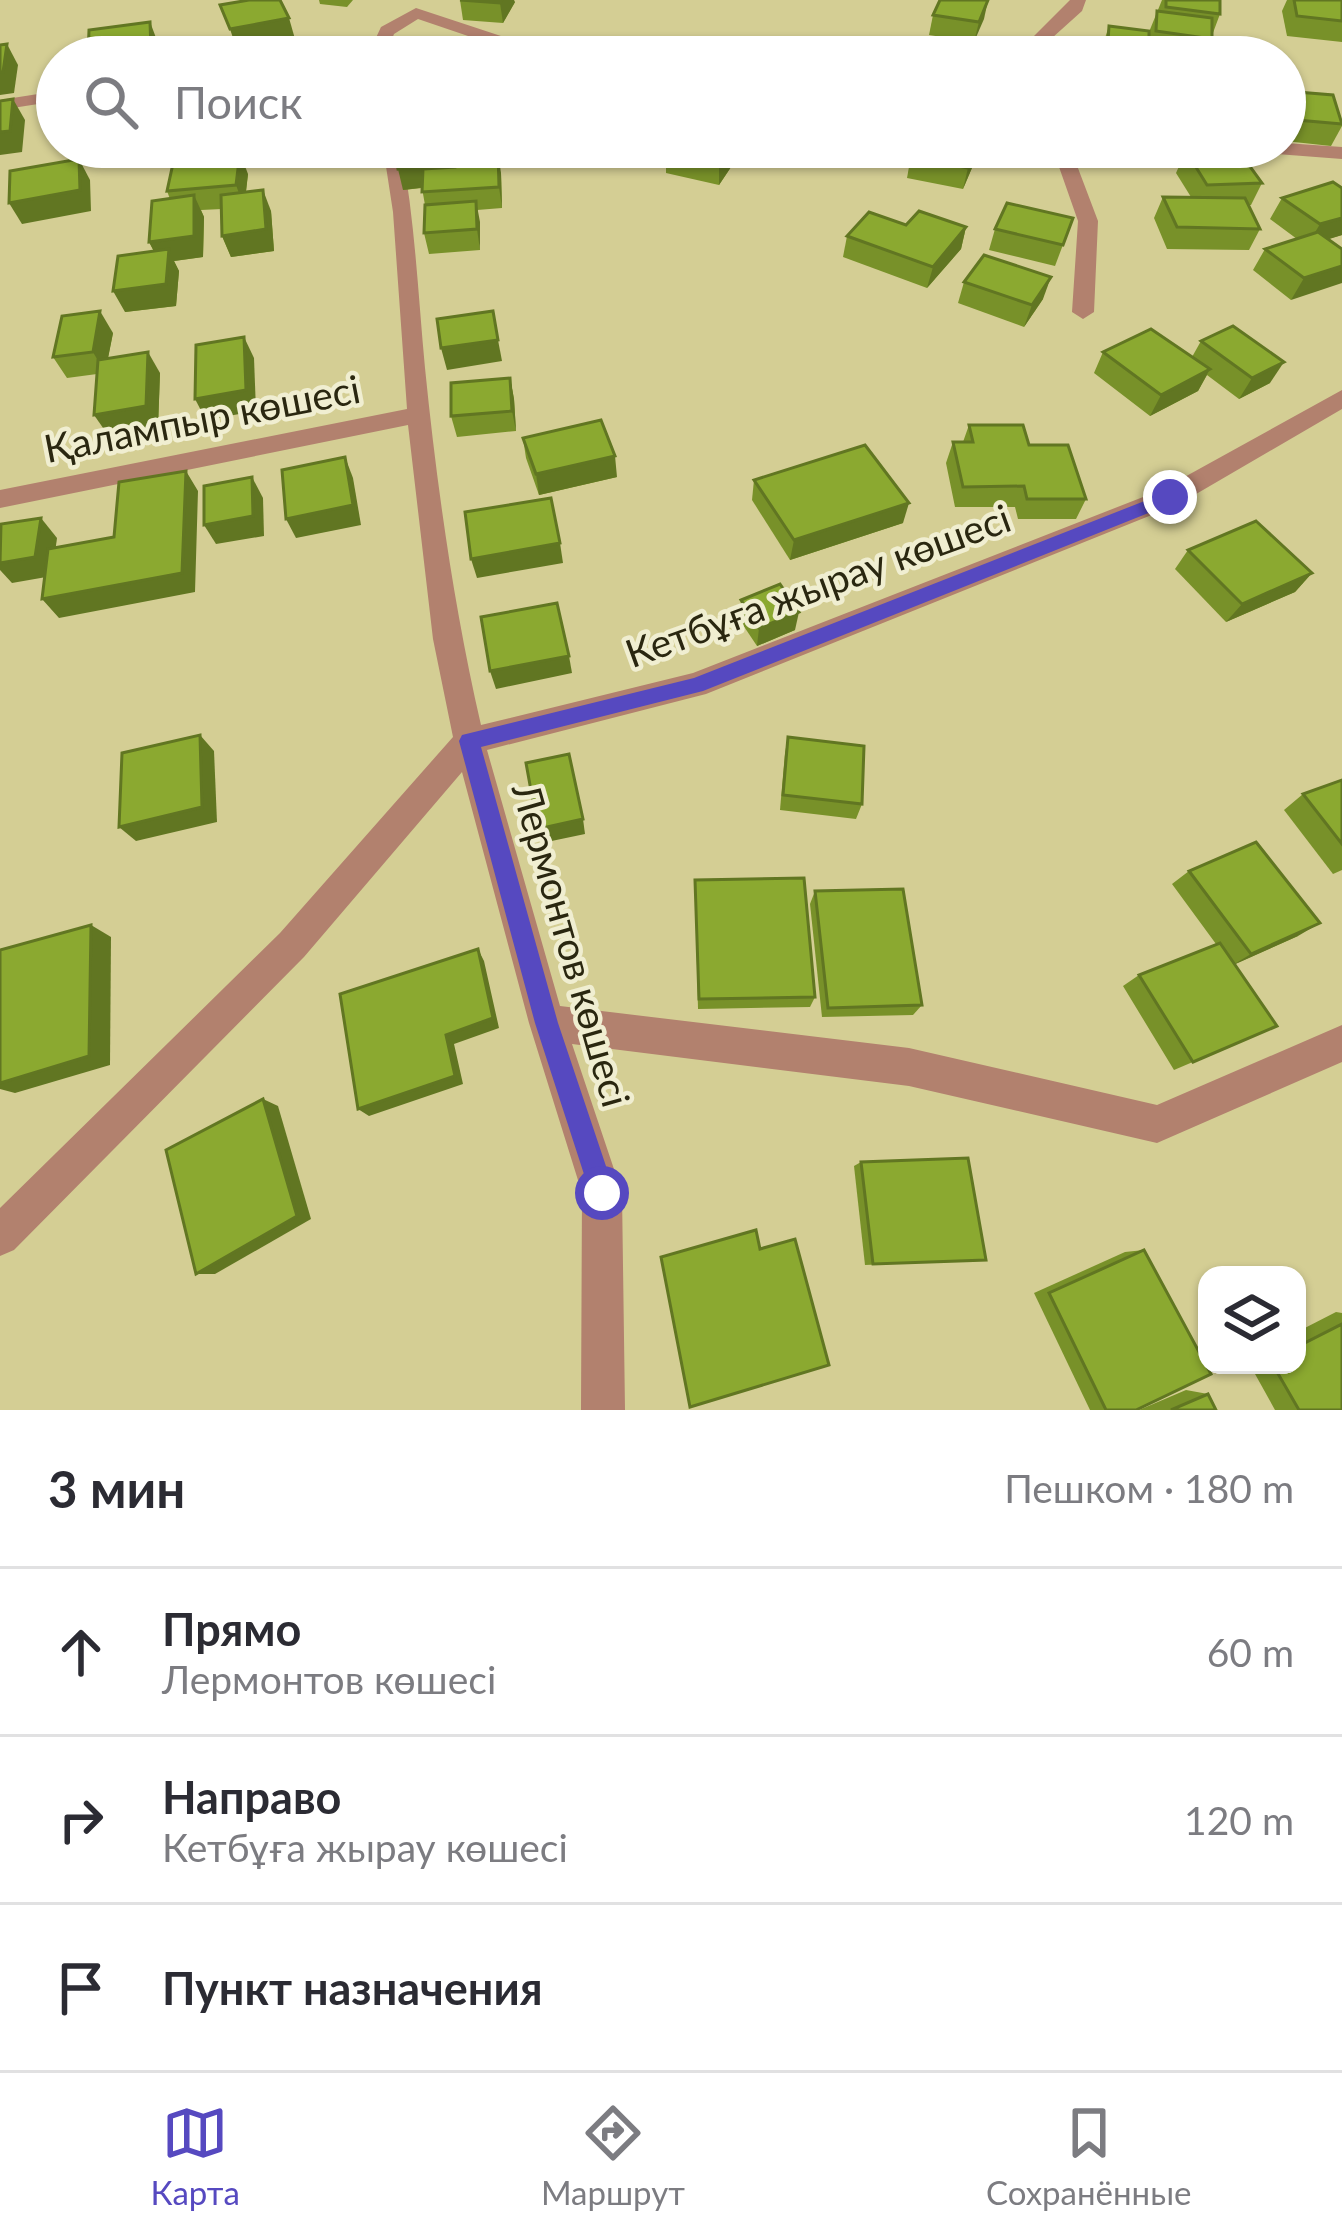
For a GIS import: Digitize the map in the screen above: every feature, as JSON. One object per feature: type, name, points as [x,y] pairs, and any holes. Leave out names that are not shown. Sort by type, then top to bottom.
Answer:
[{"type":"street","points":[[385,36],[432,0]]},
{"type":"street","points":[[1045,36],[1076,8],[1078,0]]},
{"type":"street","points":[[416,13],[484,36]]},
{"type":"street","points":[[0,105],[36,99]]},
{"type":"street","points":[[1306,150],[1342,153]]},
{"type":"street","name":"Лермонтов көшесі","points":[[396,168],[447,639],[469,741],[547,1023],[602,1193],[603,1410]]},
{"type":"street","points":[[1069,168],[1088,221],[1083,312]]},
{"type":"street","name":"Кетбұға жырау көшесі","points":[[469,741],[718,677],[1170,497],[1342,398]]},
{"type":"street","name":"Қалампыр көшесі","points":[[0,499],[419,415]]},
{"type":"street","points":[[0,1236],[292,945],[469,741]]},
{"type":"street","points":[[547,1023],[909,1067],[1157,1124],[1342,1043]]},
{"type":"building","points":[[280,0],[289,18],[230,29],[220,5]]},
{"type":"building","points":[[940,0],[988,0],[979,22],[933,15]]},
{"type":"building","points":[[1166,0],[1220,0],[1220,14],[1166,7]]},
{"type":"building","points":[[1294,0],[1342,0],[1342,21],[1297,16]]},
{"type":"building","points":[[1157,11],[1212,18],[1212,36],[1156,31]]},
{"type":"building","points":[[150,22],[151,36],[89,36],[89,30]]},
{"type":"building","points":[[1109,26],[1149,31],[1149,36],[1108,36]]},
{"type":"building","points":[[7,44],[3,72],[0,72],[0,45]]},
{"type":"building","points":[[1306,93],[1333,95],[1342,124],[1306,121]]},
{"type":"building","points":[[13,99],[10,131],[0,132],[0,101]]},
{"type":"building","points":[[79,168],[80,190],[9,203],[10,171]]},
{"type":"building","points":[[172,168],[238,168],[236,185],[167,191]]},
{"type":"building","points":[[498,168],[499,187],[422,192],[423,169]]},
{"type":"building","points":[[1196,168],[1251,168],[1262,183],[1207,185]]},
{"type":"building","points":[[1333,182],[1342,188],[1342,218],[1320,224],[1282,198]]},
{"type":"building","points":[[263,190],[266,229],[222,236],[221,195]]},
{"type":"building","points":[[194,195],[194,236],[149,242],[152,201]]},
{"type":"building","points":[[1163,197],[1245,198],[1260,229],[1177,227]]},
{"type":"building","points":[[476,201],[477,229],[424,233],[425,205]]},
{"type":"building","points":[[1007,203],[1073,218],[1063,245],[995,229]]},
{"type":"building","points":[[919,211],[966,227],[933,267],[847,236],[869,212],[906,225]]},
{"type":"building","points":[[1318,232],[1342,249],[1342,266],[1304,278],[1265,249]]},
{"type":"building","points":[[169,249],[166,284],[113,291],[118,256]]},
{"type":"building","points":[[984,255],[1051,277],[1032,305],[964,282]]},
{"type":"building","points":[[100,311],[93,352],[53,357],[62,316]]},
{"type":"building","points":[[493,311],[498,340],[441,348],[437,319]]},
{"type":"building","points":[[1233,326],[1284,362],[1252,378],[1201,341]]},
{"type":"building","points":[[1151,329],[1210,369],[1161,395],[1103,352]]},
{"type":"building","points":[[244,337],[246,390],[195,399],[196,345]]},
{"type":"building","points":[[148,352],[146,406],[94,415],[98,360]]},
{"type":"building","points":[[510,378],[512,411],[451,416],[451,383]]},
{"type":"building","points":[[601,420],[615,456],[536,474],[523,438]]},
{"type":"building","points":[[969,425],[1023,425],[1029,445],[1068,445],[1086,499],[1027,499],[1024,486],[963,487],[953,442],[973,442]]},
{"type":"building","points":[[865,445],[909,503],[794,540],[754,480]]},
{"type":"building","points":[[345,457],[353,505],[286,519],[282,470]]},
{"type":"building","points":[[186,471],[182,573],[42,599],[48,549],[114,537],[119,482]]},
{"type":"building","points":[[252,477],[253,516],[204,525],[204,486]]},
{"type":"building","points":[[551,498],[560,543],[471,559],[465,512]]},
{"type":"building","points":[[41,518],[35,557],[0,563],[1,524]]},
{"type":"building","points":[[1256,521],[1312,573],[1242,604],[1188,550]]},
{"type":"building","points":[[780,584],[799,612],[759,628],[741,600]]},
{"type":"building","points":[[557,603],[569,656],[490,671],[481,617]]},
{"type":"building","points":[[200,735],[202,807],[119,827],[122,753]]},
{"type":"building","points":[[788,737],[864,746],[862,804],[783,795]]},
{"type":"building","points":[[569,754],[583,819],[538,829],[526,763]]},
{"type":"building","points":[[1342,780],[1342,844],[1303,794]]},
{"type":"building","points":[[1256,842],[1320,923],[1251,954],[1189,871]]},
{"type":"building","points":[[804,878],[815,997],[699,999],[695,880]]},
{"type":"building","points":[[903,889],[922,1005],[828,1008],[815,891]]},
{"type":"building","points":[[91,925],[89,1056],[0,1083],[0,950]]},
{"type":"building","points":[[1220,943],[1277,1026],[1193,1062],[1139,975]]},
{"type":"building","points":[[478,949],[493,1018],[446,1035],[455,1076],[358,1109],[340,994]]},
{"type":"building","points":[[263,1099],[297,1216],[196,1274],[166,1150]]},
{"type":"building","points":[[968,1158],[986,1260],[873,1264],[861,1162]]},
{"type":"building","points":[[756,1230],[760,1249],[795,1239],[829,1365],[690,1407],[661,1257]]},
{"type":"building","points":[[1144,1250],[1198,1350],[1198,1374],[1211,1374],[1136,1410],[1106,1410],[1049,1293]]},
{"type":"building","points":[[1342,1324],[1342,1410],[1299,1410],[1278,1374],[1306,1374],[1306,1342]]},
{"type":"building","points":[[1208,1394],[1216,1410],[1171,1410]]},
{"type":"route","points":[[602,1193],[547,1023],[469,741],[696,685],[1170,497]]}]
